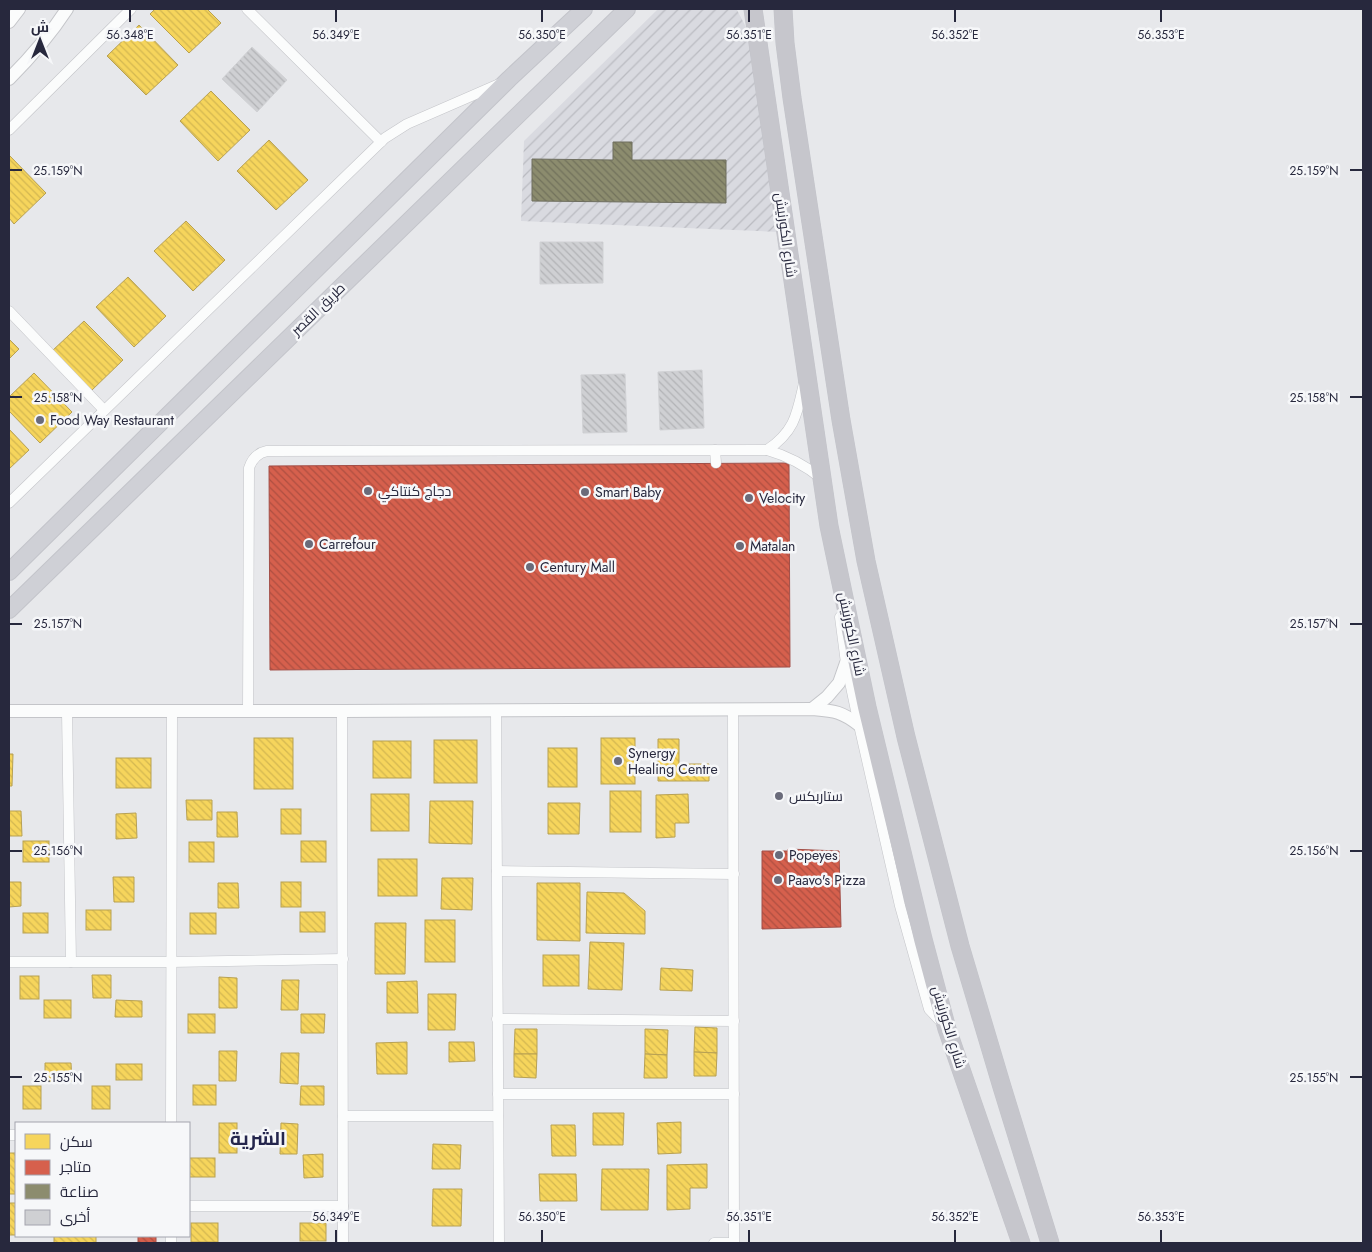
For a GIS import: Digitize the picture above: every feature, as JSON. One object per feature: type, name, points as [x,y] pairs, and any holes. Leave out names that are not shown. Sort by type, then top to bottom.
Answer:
[{"type":"highway","points":[[739,9],[757,32]]},
{"type":"highway","name":"شارع الكورنيش","points":[[753,9],[829,526],[867,707],[947,1029],[1021,1243]]},
{"type":"highway","name":"شارع الكورنيش","points":[[783,9],[784,35],[792,98],[841,420],[866,561],[906,737],[960,946],[1004,1097],[1050,1243]]},
{"type":"main road","points":[[9,572],[509,79],[584,9]]},
{"type":"main road","name":"طريق القصر","points":[[9,610],[627,9]]},
{"type":"street","points":[[9,22],[19,9]]},
{"type":"street","points":[[9,79],[30,58],[67,9]]},
{"type":"street","points":[[9,130],[132,9]]},
{"type":"street","points":[[247,9],[381,142]]},
{"type":"street","points":[[9,503],[381,142],[407,124],[509,79]]},
{"type":"street","points":[[9,312],[104,410]]},
{"type":"street","points":[[767,450],[781,439],[792,425],[806,375]]},
{"type":"street","points":[[715,450],[716,463]]},
{"type":"street","points":[[248,712],[249,468],[253,458],[262,452],[767,450],[802,464],[822,480]]},
{"type":"street","points":[[829,526],[846,663],[900,906],[929,1009],[947,1029]]},
{"type":"street","points":[[812,709],[827,697],[839,683],[846,663]]},
{"type":"street","points":[[714,1243],[734,1243],[734,709]]},
{"type":"street","points":[[9,711],[248,712],[812,709],[831,710],[846,715],[859,724]]},
{"type":"street","points":[[496,710],[499,1243]]},
{"type":"street","points":[[342,711],[343,1243]]},
{"type":"street","points":[[67,712],[71,962]]},
{"type":"street","points":[[171,1122],[172,712]]},
{"type":"street","points":[[497,871],[734,874]]},
{"type":"street","points":[[9,962],[343,959]]},
{"type":"street","points":[[497,1019],[734,1021]]},
{"type":"street","points":[[498,1094],[734,1094]]},
{"type":"street","points":[[343,1116],[498,1116]]},
{"type":"street","points":[[190,1206],[343,1206]]},
{"type":"shaded area","points":[[658,9],[737,10],[747,29],[779,232],[521,221],[524,141]]},
{"type":"building: سكن","points":[[155,9],[207,9],[221,23],[189,53],[150,14]]},
{"type":"building: سكن","points":[[139,25],[178,65],[146,95],[107,56]]},
{"type":"building: سكن","points":[[211,91],[250,130],[218,161],[180,121]]},
{"type":"building: سكن","points":[[269,140],[308,180],[276,210],[237,171]]},
{"type":"building: سكن","points":[[9,155],[46,193],[14,224],[9,218]]},
{"type":"building: سكن","points":[[186,221],[225,260],[193,291],[154,251]]},
{"type":"building: سكن","points":[[128,277],[166,316],[134,347],[96,307]]},
{"type":"building: سكن","points":[[84,321],[123,360],[91,391],[52,351]]},
{"type":"building: سكن","points":[[9,339],[19,349],[9,359]]},
{"type":"building: سكن","points":[[34,373],[72,412],[40,443],[9,411],[9,397]]},
{"type":"building: سكن","points":[[9,429],[29,450],[9,469]]},
{"type":"building: سكن","points":[[254,738],[293,738],[293,789],[254,789]]},
{"type":"building: سكن","name":"Synergy Healing Centre","points":[[601,738],[635,738],[635,784],[601,784]]},
{"type":"building: سكن","points":[[658,739],[679,739],[679,764],[709,764],[709,781],[658,781]]},
{"type":"building: سكن","points":[[434,740],[477,740],[477,783],[434,783]]},
{"type":"building: سكن","points":[[373,741],[411,741],[411,778],[373,778]]},
{"type":"building: سكن","points":[[548,748],[577,748],[577,787],[548,787]]},
{"type":"building: سكن","points":[[9,754],[13,754],[12,786],[9,786]]},
{"type":"building: سكن","points":[[116,758],[151,758],[151,788],[116,788]]},
{"type":"building: سكن","points":[[610,791],[641,791],[641,832],[610,832]]},
{"type":"building: سكن","points":[[371,794],[409,794],[409,831],[371,831]]},
{"type":"building: سكن","points":[[688,794],[689,823],[675,823],[675,837],[656,838],[656,795]]},
{"type":"building: سكن","points":[[186,800],[212,800],[212,820],[187,820]]},
{"type":"building: سكن","points":[[430,801],[473,801],[472,844],[429,843]]},
{"type":"building: سكن","points":[[548,803],[580,803],[579,834],[548,834]]},
{"type":"building: سكن","points":[[281,809],[301,809],[301,834],[281,834]]},
{"type":"building: سكن","points":[[9,811],[21,811],[22,836],[9,836]]},
{"type":"building: سكن","points":[[217,812],[237,812],[238,837],[217,837]]},
{"type":"building: سكن","points":[[136,813],[137,838],[116,839],[116,814]]},
{"type":"building: سكن","points":[[23,841],[49,841],[49,862],[23,862]]},
{"type":"building: سكن","points":[[301,841],[326,841],[326,862],[301,862]]},
{"type":"building: سكن","points":[[189,842],[214,842],[214,862],[189,862]]},
{"type":"building: سكن","points":[[378,859],[417,859],[417,896],[378,896]]},
{"type":"building: سكن","points":[[113,877],[134,877],[134,902],[114,902]]},
{"type":"building: سكن","points":[[442,878],[473,878],[472,910],[441,909]]},
{"type":"building: سكن","points":[[9,882],[21,882],[21,906],[9,907]]},
{"type":"building: سكن","points":[[281,882],[301,882],[301,907],[281,907]]},
{"type":"building: سكن","points":[[218,883],[238,883],[239,908],[218,908]]},
{"type":"building: سكن","points":[[537,883],[580,883],[580,941],[537,940]]},
{"type":"building: سكن","points":[[587,892],[624,893],[645,911],[645,934],[586,933]]},
{"type":"building: سكن","points":[[86,910],[111,910],[111,930],[86,930]]},
{"type":"building: سكن","points":[[300,912],[325,912],[325,932],[300,932]]},
{"type":"building: سكن","points":[[23,913],[48,913],[48,933],[23,933]]},
{"type":"building: سكن","points":[[190,913],[216,913],[216,934],[190,934]]},
{"type":"building: سكن","points":[[425,920],[455,920],[455,962],[425,962]]},
{"type":"building: سكن","points":[[375,923],[406,923],[405,974],[375,974]]},
{"type":"building: سكن","points":[[590,942],[624,943],[622,990],[588,989]]},
{"type":"building: سكن","points":[[543,955],[579,955],[579,986],[543,986]]},
{"type":"building: سكن","points":[[661,968],[693,970],[692,991],[660,990]]},
{"type":"building: سكن","points":[[92,975],[111,975],[111,998],[93,998]]},
{"type":"building: سكن","points":[[20,976],[39,976],[39,999],[20,999]]},
{"type":"building: سكن","points":[[219,977],[237,978],[237,1008],[219,1008]]},
{"type":"building: سكن","points":[[282,980],[299,980],[298,1010],[281,1010]]},
{"type":"building: سكن","points":[[417,981],[418,1013],[387,1013],[387,982]]},
{"type":"building: سكن","points":[[428,994],[456,994],[455,1030],[428,1030]]},
{"type":"building: سكن","points":[[44,1000],[71,1000],[71,1018],[44,1018]]},
{"type":"building: سكن","points":[[116,1000],[142,1001],[142,1017],[115,1017]]},
{"type":"building: سكن","points":[[188,1014],[215,1014],[215,1033],[188,1033]]},
{"type":"building: سكن","points":[[301,1014],[325,1014],[324,1033],[301,1033]]},
{"type":"building: سكن","points":[[695,1027],[717,1028],[717,1053],[694,1052]]},
{"type":"building: سكن","points":[[515,1029],[537,1029],[537,1054],[514,1054]]},
{"type":"building: سكن","points":[[645,1029],[668,1030],[667,1055],[645,1054]]},
{"type":"building: سكن","points":[[407,1042],[407,1074],[377,1074],[376,1043]]},
{"type":"building: سكن","points":[[449,1042],[474,1042],[475,1061],[449,1062]]},
{"type":"building: سكن","points":[[219,1051],[237,1051],[236,1081],[219,1081]]},
{"type":"building: سكن","points":[[694,1052],[717,1053],[716,1076],[694,1076]]},
{"type":"building: سكن","points":[[281,1053],[299,1053],[298,1084],[280,1083]]},
{"type":"building: سكن","points":[[514,1054],[537,1054],[536,1078],[514,1077]]},
{"type":"building: سكن","points":[[645,1054],[667,1055],[667,1078],[644,1078]]},
{"type":"building: سكن","points":[[45,1063],[71,1063],[72,1081],[45,1081]]},
{"type":"building: سكن","points":[[116,1064],[142,1064],[142,1080],[116,1080]]},
{"type":"building: سكن","points":[[193,1085],[216,1085],[216,1105],[193,1105]]},
{"type":"building: سكن","points":[[23,1086],[41,1086],[41,1109],[23,1109]]},
{"type":"building: سكن","points":[[92,1086],[110,1086],[110,1109],[92,1109]]},
{"type":"building: سكن","points":[[301,1086],[324,1086],[324,1105],[300,1105]]},
{"type":"building: سكن","points":[[593,1113],[624,1113],[623,1145],[593,1145]]},
{"type":"building: سكن","points":[[681,1122],[681,1153],[658,1154],[657,1123]]},
{"type":"building: سكن","points":[[219,1123],[237,1123],[237,1153],[219,1153]]},
{"type":"building: سكن","points":[[281,1123],[298,1124],[297,1154],[280,1154]]},
{"type":"building: سكن","points":[[551,1125],[575,1125],[576,1156],[552,1156]]},
{"type":"building: سكن","points":[[433,1144],[461,1145],[460,1169],[432,1169]]},
{"type":"building: سكن","points":[[9,1153],[15,1153],[15,1194],[9,1194]]},
{"type":"building: سكن","points":[[323,1154],[323,1177],[304,1178],[303,1155]]},
{"type":"building: سكن","points":[[190,1158],[215,1158],[215,1177],[190,1177]]},
{"type":"building: سكن","points":[[707,1164],[707,1188],[690,1188],[690,1209],[667,1210],[667,1165]]},
{"type":"building: سكن","points":[[602,1169],[649,1169],[648,1210],[601,1210]]},
{"type":"building: سكن","points":[[539,1174],[576,1174],[577,1201],[540,1201]]},
{"type":"building: سكن","points":[[433,1189],[462,1189],[461,1226],[432,1226]]},
{"type":"building: سكن","points":[[9,1203],[15,1203],[15,1235],[9,1235]]},
{"type":"building: سكن","points":[[191,1223],[218,1223],[218,1242],[191,1242]]},
{"type":"building: سكن","points":[[300,1223],[326,1223],[326,1241],[300,1241]]},
{"type":"building: سكن","points":[[54,1237],[96,1237],[96,1243],[54,1243]]},
{"type":"building: متاجر","name":"Century Mall","points":[[789,463],[790,667],[270,670],[269,466]]},
{"type":"building: متاجر","points":[[788,849],[839,851],[841,927],[762,929],[762,851],[788,851]]},
{"type":"building: متاجر","points":[[138,1237],[156,1237],[156,1243],[138,1243]]},
{"type":"building: صناعة","points":[[613,142],[632,142],[632,160],[726,160],[726,203],[532,201],[532,159],[613,160]]},
{"type":"building: أخرى","points":[[252,47],[287,80],[257,112],[222,79]]},
{"type":"building: أخرى","points":[[540,242],[603,242],[603,283],[540,284]]},
{"type":"building: أخرى","points":[[702,370],[704,428],[660,430],[658,372]]},
{"type":"building: أخرى","points":[[625,374],[627,432],[583,433],[581,375]]},
{"type":"place","name":"Food Way Restaurant","points":[[40,420]]},
{"type":"place","name":"دجاج كنتاكي","points":[[368,491]]},
{"type":"place","name":"Smart Baby","points":[[585,492]]},
{"type":"place","name":"Velocity","points":[[749,498]]},
{"type":"place","name":"Carrefour","points":[[309,544]]},
{"type":"place","name":"Matalan","points":[[740,546]]},
{"type":"place","name":"Century Mall","points":[[530,567]]},
{"type":"place","name":"Synergy Healing Centre","points":[[618,761]]},
{"type":"place","name":"ستاربكس","points":[[779,796]]},
{"type":"place","name":"Popeyes","points":[[779,855]]},
{"type":"place","name":"Paavo's Pizza","points":[[778,880]]},
{"type":"district","name":"الشرية","points":[[258,1138]]}]
